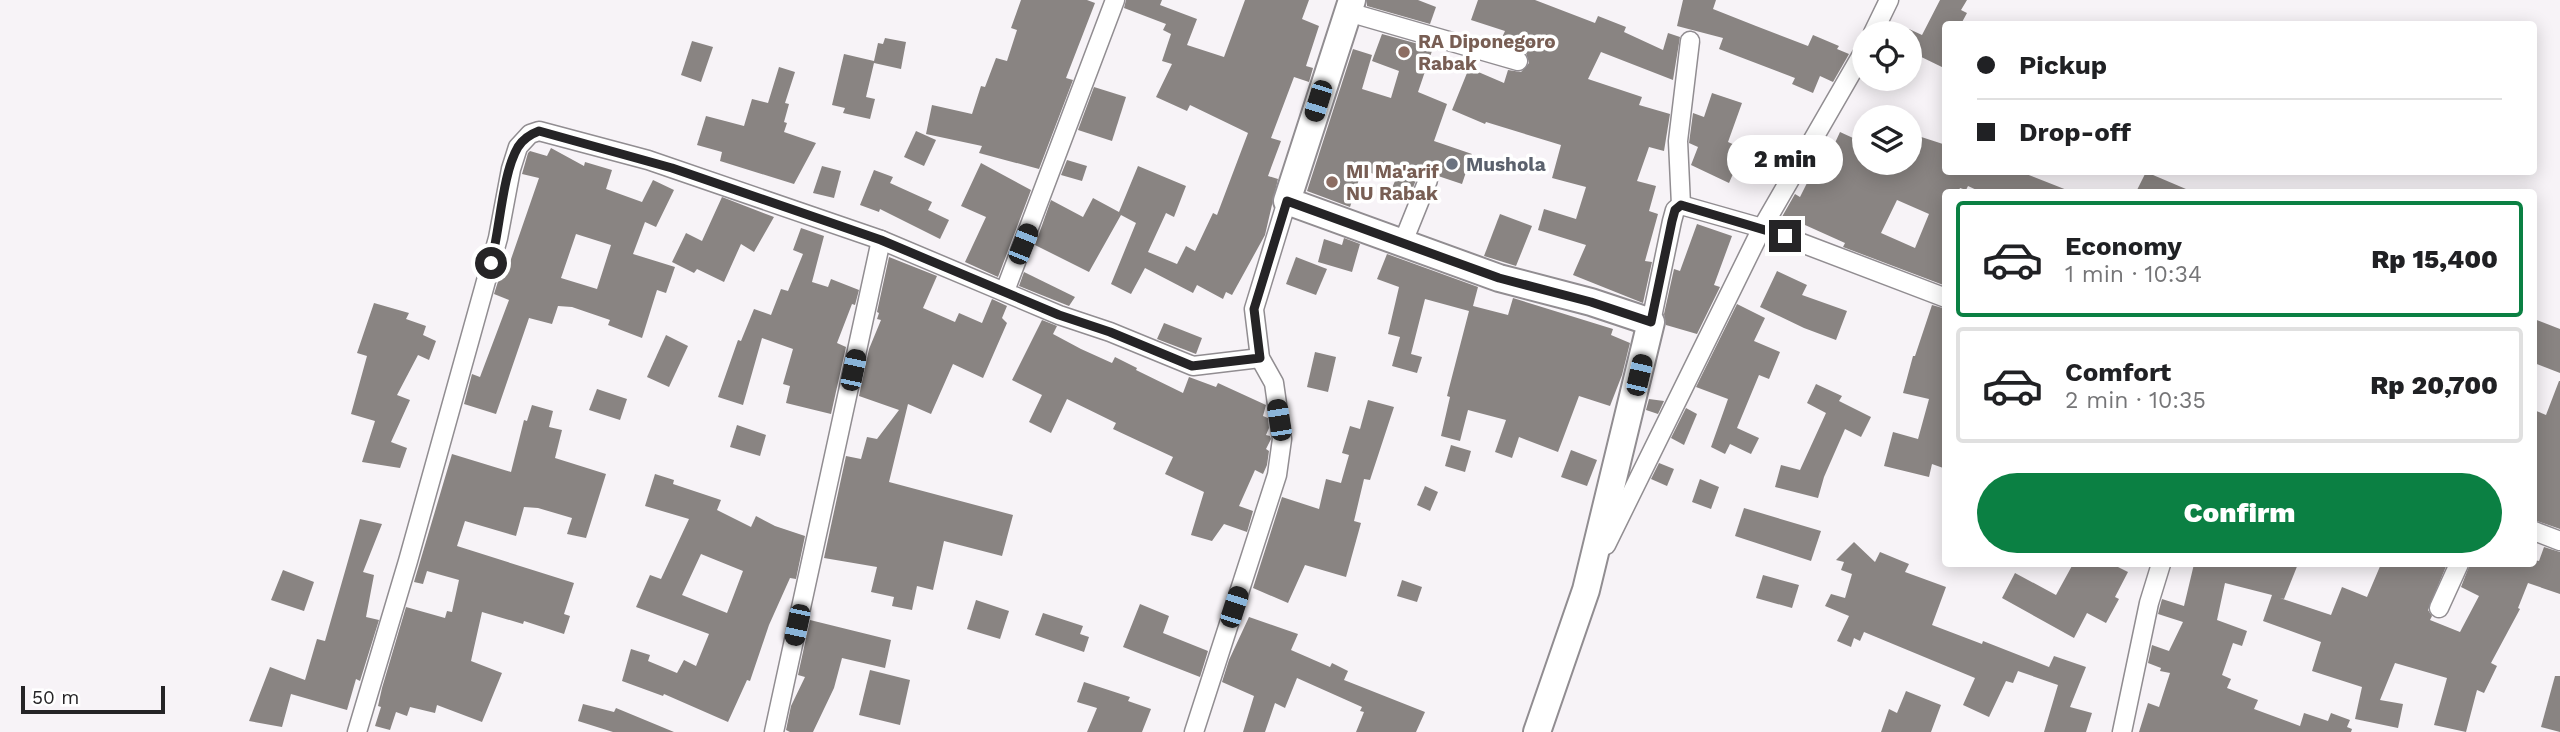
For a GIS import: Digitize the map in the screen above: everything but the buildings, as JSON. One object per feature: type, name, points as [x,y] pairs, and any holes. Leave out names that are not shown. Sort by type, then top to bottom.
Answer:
[{"type":"street","points":[[1004,291],[1115,0]]},
{"type":"street","points":[[1879,21],[1889,0]]},
{"type":"street","points":[[1194,732],[1277,475],[1282,439],[1274,383],[1260,358],[1254,309],[1350,6],[1518,61]]},
{"type":"street","points":[[1681,205],[1678,141],[1690,41]]},
{"type":"street","points":[[1536,732],[1586,590],[1625,502],[1762,228],[1852,72]]},
{"type":"street","points":[[357,732],[408,561],[498,238],[511,169],[518,147],[530,134],[539,131],[648,160],[743,191],[881,240],[1059,315],[1110,332],[1192,366],[1260,358]]},
{"type":"street","points":[[1404,242],[1428,180]]},
{"type":"street","points":[[1287,201],[1499,278],[1591,302],[1651,322]]},
{"type":"street","points":[[1681,205],[1762,228],[1942,296]]},
{"type":"street","points":[[1586,590],[1651,322],[1672,221],[1675,210],[1681,205]]},
{"type":"street","points":[[774,732],[881,240]]},
{"type":"street","points":[[2537,532],[2560,541]]},
{"type":"street","points":[[2122,732],[2149,603],[2160,567]]},
{"type":"street","points":[[2439,608],[2458,567]]},
{"type":"place","name":"RA Diponegoro Rabak","points":[[1404,52]]},
{"type":"place","name":"Mushola","points":[[1452,164]]},
{"type":"place","name":"MI Ma'arif NU Rabak","points":[[1332,182]]},
{"type":"route","points":[[491,263],[518,147],[530,134],[539,131],[648,160],[881,240],[1059,315],[1110,332],[1192,366],[1260,358],[1254,309],[1287,201],[1499,278],[1591,302],[1651,322],[1672,221],[1675,210],[1681,205],[1785,236]]}]
